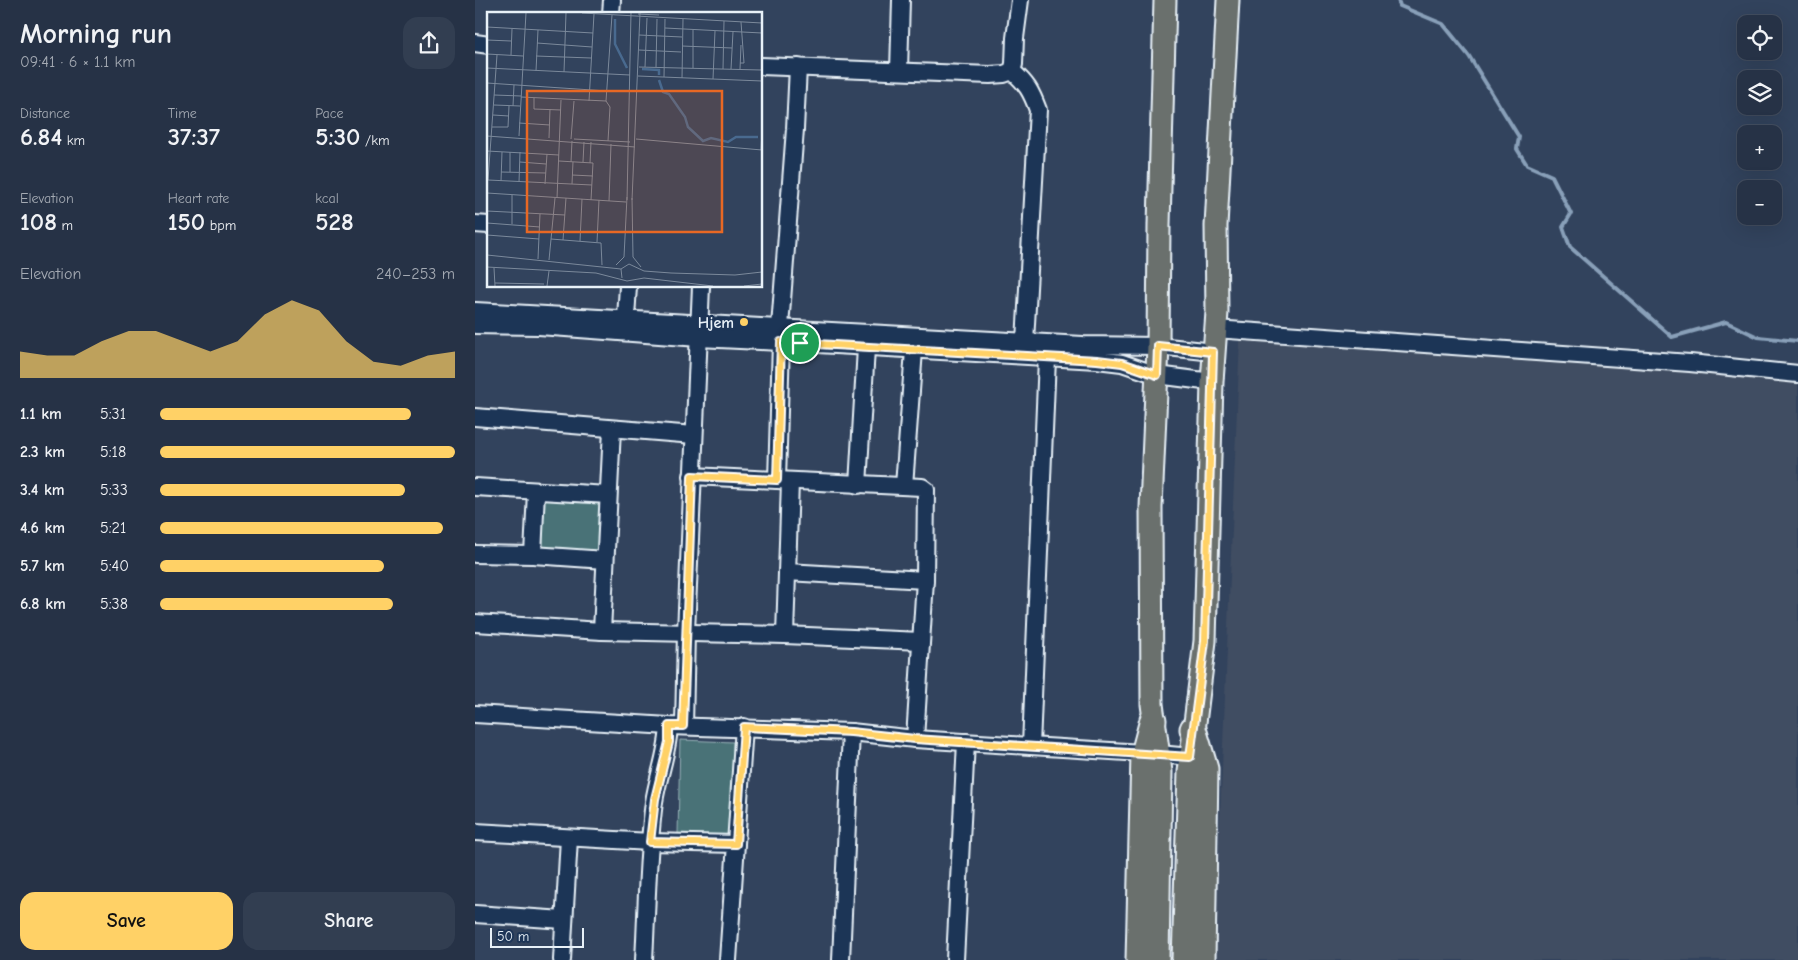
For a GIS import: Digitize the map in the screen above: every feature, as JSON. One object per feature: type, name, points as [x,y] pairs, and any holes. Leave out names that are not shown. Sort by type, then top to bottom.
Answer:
[{"type":"highway","points":[[1139,960],[1153,720]]},
{"type":"highway","points":[[1193,729],[1197,758],[1205,769],[1202,960]]},
{"type":"main road","points":[[1153,720],[1151,507],[1158,346],[1159,216],[1165,0]]},
{"type":"main road","points":[[1193,729],[1205,641],[1213,352],[1217,312],[1216,226],[1229,0]]},
{"type":"main road","points":[[1152,754],[1161,772],[1158,960]]},
{"type":"main road","points":[[1183,960],[1189,772],[1197,758]]},
{"type":"street","points":[[899,71],[901,0]]},
{"type":"street","points":[[763,66],[1004,74],[1012,71],[1015,64],[1015,0]]},
{"type":"street","points":[[785,635],[787,572],[780,334],[798,68]]},
{"type":"street","points":[[1012,71],[1029,88],[1038,110],[1025,342]]},
{"type":"street","points":[[626,318],[628,288]]},
{"type":"street","points":[[645,960],[650,842],[655,799],[669,742],[676,726],[685,632],[701,288]]},
{"type":"street","points":[[475,311],[626,318],[699,331]]},
{"type":"street","points":[[475,324],[1158,346],[1213,352]]},
{"type":"street","points":[[1215,329],[1681,362],[1798,374]]},
{"type":"street","points":[[780,334],[866,348],[1097,360],[1122,363],[1157,375],[1212,382]]},
{"type":"street","points":[[858,485],[866,348]]},
{"type":"street","points":[[904,486],[914,350]]},
{"type":"street","points":[[1031,746],[1047,358]]},
{"type":"street","points":[[475,417],[693,435]]},
{"type":"street","points":[[602,631],[611,429]]},
{"type":"street","points":[[692,476],[858,485],[922,486],[926,490],[925,580],[915,739]]},
{"type":"street","points":[[475,488],[608,495]]},
{"type":"street","points":[[533,555],[536,491]]},
{"type":"street","points":[[475,554],[533,555],[605,560]]},
{"type":"street","points":[[787,572],[925,580]]},
{"type":"street","points":[[475,623],[602,631],[785,635],[921,641]]},
{"type":"street","points":[[475,714],[676,726],[851,732],[915,739],[1197,758]]},
{"type":"street","points":[[728,960],[744,727]]},
{"type":"street","points":[[841,960],[851,732]]},
{"type":"street","points":[[955,960],[966,742]]},
{"type":"street","points":[[475,832],[650,842],[736,844]]},
{"type":"street","points":[[562,960],[569,838]]},
{"type":"street","points":[[475,914],[563,920]]},
{"type":"shaded area","points":[[1240,338],[1798,377],[1798,960],[1214,960]]},
{"type":"green space","points":[[540,493],[605,496],[602,552],[537,549]]},
{"type":"green space","points":[[680,740],[733,742],[730,835],[678,834]]},
{"type":"waterway","points":[[1398,0],[1400,6],[1443,24],[1469,56],[1519,137],[1517,149],[1527,165],[1552,176],[1571,214],[1563,227],[1570,247],[1672,337],[1726,322],[1758,337],[1798,341]]},
{"type":"place","name":"Hjem","points":[[744,322]]},
{"type":"route","points":[[781,342],[800,343],[1097,360],[1122,363],[1157,375],[1158,346],[1213,352],[1205,641],[1190,757],[915,739],[851,732],[744,727],[736,844],[650,842],[655,799],[662,764],[669,742],[669,726],[683,726],[692,476],[777,480],[781,342]]}]
